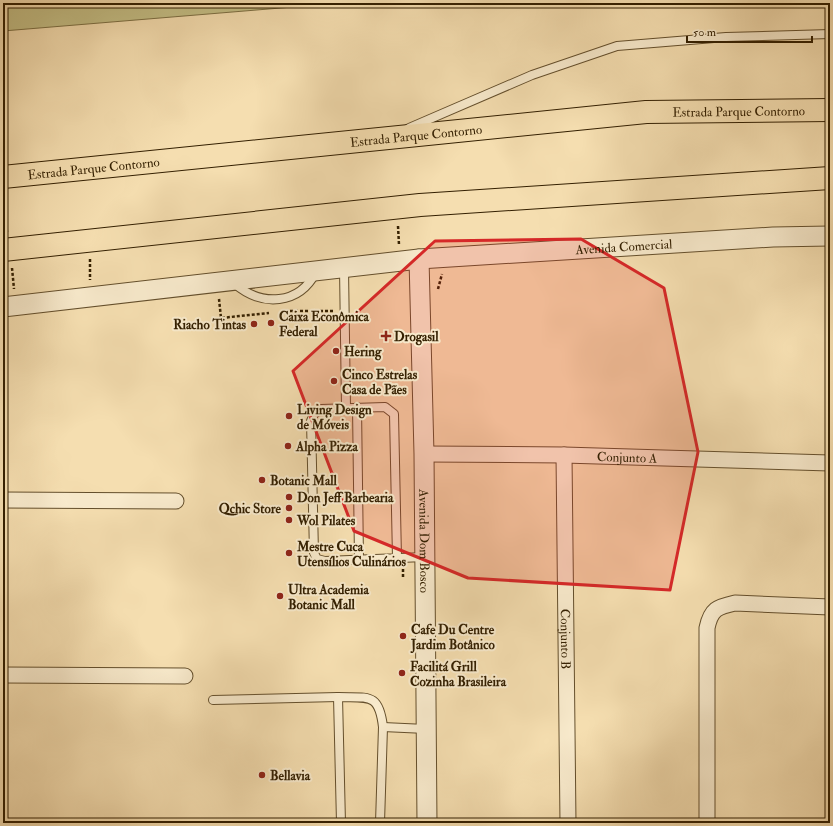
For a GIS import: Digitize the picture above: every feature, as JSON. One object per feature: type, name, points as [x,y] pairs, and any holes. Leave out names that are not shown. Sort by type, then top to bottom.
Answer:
[{"type":"highway","name":"Estrada Parque Contorno","points":[[3,177],[646,112],[830,110]]},
{"type":"highway","points":[[3,250],[420,205],[830,178]]},
{"type":"street","name":"Avenida Comercial","points":[[3,307],[419,259],[830,236]]},
{"type":"street","name":"Avenida Dom Bosco","points":[[419,259],[424,454],[427,823]]},
{"type":"street","name":"Conjunto A","points":[[424,454],[564,454],[830,463]]},
{"type":"street","name":"Conjunto B","points":[[564,454],[568,823]]},
{"type":"street","points":[[3,500],[176,501]]},
{"type":"street","points":[[707,823],[707,628],[713,611],[722,606],[735,603],[830,607]]},
{"type":"street","points":[[3,675],[185,676]]},
{"type":"lane","points":[[384,139],[532,75],[617,46],[726,37],[830,34]]},
{"type":"lane","points":[[344,267],[346,408]]},
{"type":"lane","points":[[398,558],[394,414],[385,407],[321,409],[314,414],[311,421],[314,553],[317,559],[325,561],[425,557]]},
{"type":"lane","points":[[357,408],[359,560]]},
{"type":"lane","points":[[338,697],[341,823]]},
{"type":"lane","points":[[213,700],[338,697],[372,699],[378,704],[383,726],[380,823]]},
{"type":"lane","points":[[383,726],[427,730]]},
{"type":"highlighted area","points":[[581,239],[664,288],[698,452],[670,590],[468,578],[354,531],[293,371],[435,241]]},
{"type":"shaded area","points":[[3,3],[341,3],[3,31]]},
{"type":"place","name":"Caixa Econômica Federal","points":[[271,323]]},
{"type":"place","name":"Riacho Tintas","points":[[254,324]]},
{"type":"place","name":"Drogasil","points":[[386,336]]},
{"type":"place","name":"Hering","points":[[336,351]]},
{"type":"place","name":"Cinco Estrelas Casa de Pães","points":[[334,381]]},
{"type":"place","name":"Living Design de Móveis","points":[[289,416]]},
{"type":"place","name":"Alpha Pizza","points":[[288,446]]},
{"type":"place","name":"Botanic Mall","points":[[262,480]]},
{"type":"place","name":"Don Jeff Barbearia","points":[[289,497]]},
{"type":"place","name":"Qchic Store","points":[[289,508]]},
{"type":"place","name":"Wol Pilates","points":[[289,520]]},
{"type":"place","name":"Mestre Cuca Utensílios Culinários","points":[[289,553]]},
{"type":"place","name":"Ultra Academia Botanic Mall","points":[[280,596]]},
{"type":"place","name":"Cafe Du Centre Jardim Botânico","points":[[403,636]]},
{"type":"place","name":"Facilitá Grill Cozinha Brasileira","points":[[402,673]]},
{"type":"place","name":"Bellavia","points":[[262,775]]}]
